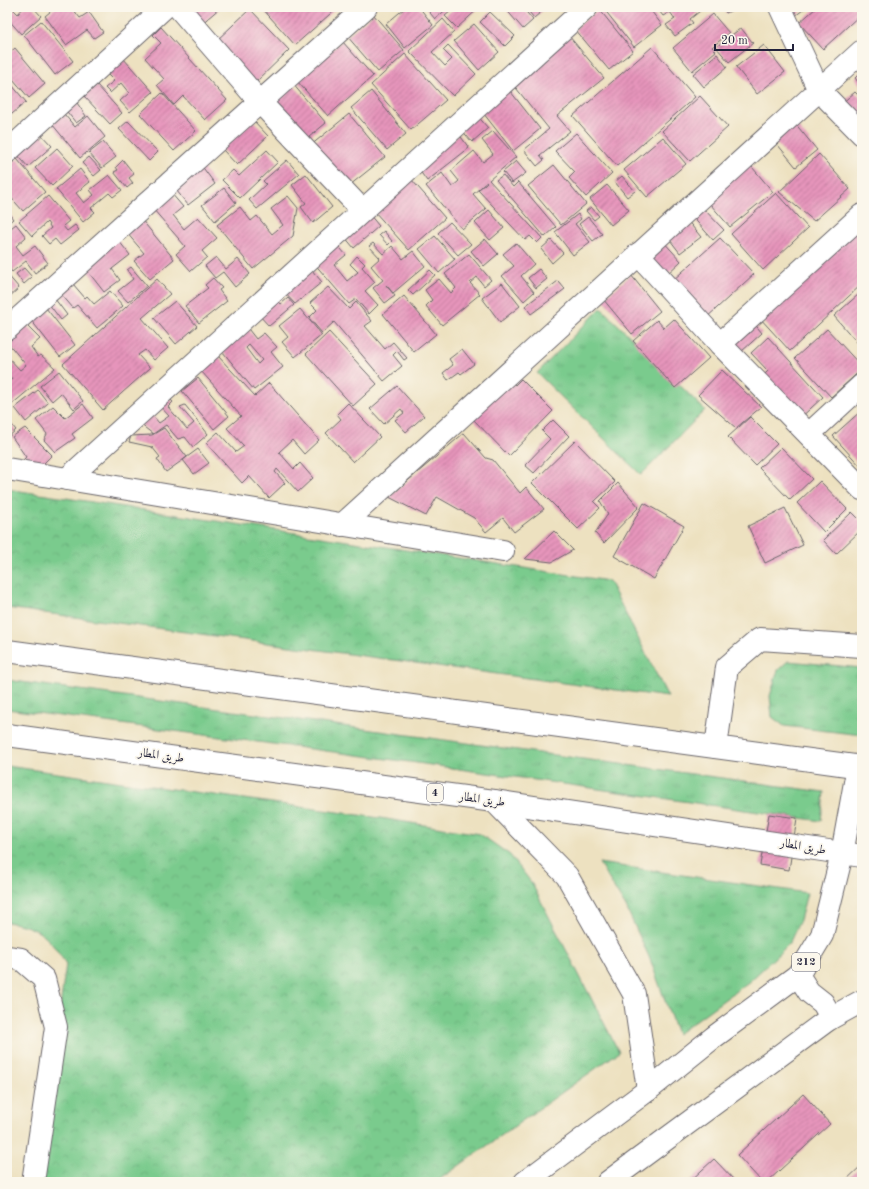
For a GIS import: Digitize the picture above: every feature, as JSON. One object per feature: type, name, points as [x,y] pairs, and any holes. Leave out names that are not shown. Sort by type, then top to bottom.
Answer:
[{"type":"main road","points":[[7,152],[165,7]]},
{"type":"main road","points":[[178,7],[260,102],[362,210]]},
{"type":"main road","points":[[7,329],[366,7]]},
{"type":"main road","points":[[67,479],[587,7]]},
{"type":"main road","points":[[780,7],[819,90],[862,134]]},
{"type":"main road","points":[[342,525],[862,51]]},
{"type":"main road","points":[[720,344],[862,215]]},
{"type":"main road","points":[[638,254],[720,344],[862,489]]},
{"type":"main road","points":[[809,434],[862,385]]},
{"type":"main road","points":[[7,469],[503,551]]},
{"type":"main road","points":[[716,747],[727,667],[760,639],[862,646]]},
{"type":"main road","points":[[7,651],[860,766]]},
{"type":"main road","name":"طريق المطار","points":[[7,735],[494,801],[852,855]]},
{"type":"main road","name":"212","points":[[525,1182],[648,1090],[714,1037],[798,975],[822,935],[852,855],[860,766]]},
{"type":"main road","points":[[494,801],[567,876],[634,994],[648,1090]]},
{"type":"main road","points":[[7,957],[21,959],[44,979],[56,1027],[33,1182]]},
{"type":"main road","points":[[798,975],[809,992],[823,1003],[827,1010],[829,1019]]},
{"type":"main road","points":[[611,1181],[829,1019],[862,1001]]},
{"type":"green space","points":[[601,308],[705,410],[641,475],[537,373]]},
{"type":"green space","points":[[7,489],[609,581],[668,697],[7,608]]},
{"type":"green space","points":[[788,661],[862,668],[862,735],[784,726],[772,717],[770,696],[778,670]]},
{"type":"green space","points":[[7,680],[824,792],[821,821],[417,763],[7,709]]},
{"type":"green space","points":[[7,766],[380,818],[480,834],[510,855],[531,882],[619,1052],[436,1182],[36,1182],[66,964],[48,940],[36,930],[19,924],[7,922]]},
{"type":"green space","points":[[599,863],[807,893],[800,920],[789,944],[750,981],[677,1034],[650,959],[626,907]]},
{"type":"building","points":[[7,7],[11,7],[18,14],[24,7],[33,7],[41,16],[21,34],[7,18]]},
{"type":"building","points":[[56,7],[76,7],[73,9],[80,18],[89,12],[103,32],[94,38],[87,30],[66,45],[45,16]]},
{"type":"building","points":[[185,7],[221,7],[200,25]]},
{"type":"building","points":[[261,7],[338,7],[295,45]]},
{"type":"building","points":[[406,7],[419,7],[433,25],[405,48],[386,24]]},
{"type":"building","points":[[425,7],[449,7],[435,19]]},
{"type":"building","points":[[456,7],[480,7],[457,28],[445,16]]},
{"type":"building","points":[[504,7],[522,7],[533,20],[523,29]]},
{"type":"building","points":[[525,7],[547,7],[534,18]]},
{"type":"building","points":[[607,7],[648,7],[662,25],[634,47],[604,9]]},
{"type":"building","points":[[656,7],[705,7],[690,19],[693,23],[675,36],[666,25],[675,19],[670,12],[663,16]]},
{"type":"building","points":[[723,7],[739,7],[726,13]]},
{"type":"building","points":[[788,7],[807,7],[795,16]]},
{"type":"building","points":[[817,7],[855,7],[861,14],[823,49],[799,23]]},
{"type":"building","points":[[250,9],[289,50],[255,83],[216,41]]},
{"type":"building","points":[[599,9],[633,51],[609,70],[575,29]]},
{"type":"building","points":[[490,12],[515,36],[505,46],[480,22]]},
{"type":"building","points":[[373,14],[404,50],[378,72],[347,36]]},
{"type":"building","points":[[713,14],[729,33],[712,47],[716,51],[692,71],[673,48]]},
{"type":"building","points":[[443,19],[454,32],[432,52],[445,66],[452,59],[443,50],[448,45],[476,74],[453,96],[409,51]]},
{"type":"building","points":[[41,21],[73,61],[55,75],[24,35]]},
{"type":"building","points":[[474,24],[499,52],[479,70],[454,41]]},
{"type":"building","points":[[161,27],[227,100],[205,120],[183,96],[174,105],[157,85],[164,79],[145,58],[161,43],[153,35]]},
{"type":"building","points":[[741,28],[753,43],[729,62],[716,47]]},
{"type":"building","points":[[569,36],[604,78],[557,116],[570,131],[540,155],[544,160],[537,166],[524,150],[549,129],[512,83]]},
{"type":"building","points":[[342,41],[373,76],[328,116],[297,81]]},
{"type":"building","points":[[764,45],[785,72],[757,94],[736,67]]},
{"type":"building","points":[[652,47],[695,97],[617,166],[573,116]]},
{"type":"building","points":[[15,48],[45,84],[29,98],[7,72],[7,55]]},
{"type":"building","points":[[405,54],[446,100],[411,130],[371,85]]},
{"type":"building","points":[[717,54],[727,67],[704,87],[693,74]]},
{"type":"building","points":[[123,58],[153,92],[130,112],[120,101],[129,93],[121,83],[110,93],[105,88],[114,81],[106,73]]},
{"type":"building","points":[[862,71],[862,87],[855,78]]},
{"type":"building","points":[[7,79],[26,102],[12,114],[7,107]]},
{"type":"building","points":[[292,83],[326,123],[303,142],[269,102]]},
{"type":"building","points":[[97,85],[122,113],[110,124],[84,96]]},
{"type":"building","points":[[507,87],[540,129],[513,151],[480,109]]},
{"type":"building","points":[[371,91],[406,134],[387,150],[351,108]]},
{"type":"building","points":[[855,92],[862,99],[862,128],[841,104]]},
{"type":"building","points":[[162,93],[196,131],[174,151],[140,114]]},
{"type":"building","points":[[700,96],[728,127],[690,161],[662,131]]},
{"type":"building","points":[[75,100],[86,116],[76,123],[64,108]]},
{"type":"building","points":[[64,114],[75,127],[88,116],[105,137],[80,158],[52,124]]},
{"type":"building","points":[[349,114],[385,157],[345,189],[310,146]]},
{"type":"building","points":[[476,114],[488,128],[472,142],[460,128]]},
{"type":"building","points":[[253,120],[268,136],[237,165],[222,149]]},
{"type":"building","points":[[128,121],[158,152],[149,161],[119,129]]},
{"type":"building","points":[[794,122],[817,150],[796,167],[773,139]]},
{"type":"building","points":[[493,131],[516,157],[489,180],[542,238],[537,243],[530,236],[525,240],[478,190],[487,182],[473,194],[486,209],[462,229],[426,186],[442,173],[452,187],[459,181],[451,171],[474,151],[483,162],[493,154],[482,140]]},
{"type":"building","points":[[39,132],[52,146],[28,167],[16,153]]},
{"type":"building","points":[[576,133],[612,173],[586,197],[569,178],[575,172],[555,151]]},
{"type":"building","points":[[459,134],[469,148],[427,181],[417,167]]},
{"type":"building","points":[[663,137],[686,164],[647,197],[624,170]]},
{"type":"building","points":[[103,142],[116,157],[102,168],[89,153]]},
{"type":"building","points":[[57,148],[73,166],[52,186],[35,168]]},
{"type":"building","points":[[267,150],[278,162],[240,198],[222,180],[233,170],[239,176]]},
{"type":"building","points":[[819,154],[850,189],[814,221],[779,192]]},
{"type":"building","points":[[89,157],[101,170],[94,176],[82,163]]},
{"type":"building","points":[[17,159],[45,192],[23,211],[7,193],[7,167]]},
{"type":"building","points":[[123,160],[134,174],[129,178],[133,183],[127,188],[114,172],[118,170],[116,167]]},
{"type":"building","points":[[287,160],[299,174],[257,209],[249,200],[266,184],[263,181]]},
{"type":"building","points":[[516,161],[526,173],[512,183],[503,172]]},
{"type":"building","points":[[747,161],[773,192],[730,227],[704,197]]},
{"type":"building","points":[[201,165],[215,184],[188,205],[173,186]]},
{"type":"building","points":[[554,165],[586,204],[561,225],[528,186]]},
{"type":"building","points":[[80,169],[90,182],[76,193],[84,203],[94,195],[90,190],[109,175],[122,190],[113,197],[109,193],[91,208],[95,212],[83,222],[56,189]]},
{"type":"building","points":[[306,174],[332,207],[313,223],[301,207],[306,203],[292,185]]},
{"type":"building","points":[[503,175],[513,187],[518,182],[556,227],[545,237],[496,180]]},
{"type":"building","points":[[622,176],[635,191],[627,197],[615,182]]},
{"type":"building","points":[[411,179],[445,218],[409,250],[374,211]]},
{"type":"building","points":[[607,185],[629,210],[611,225],[590,199]]},
{"type":"building","points":[[224,188],[236,203],[215,221],[202,205]]},
{"type":"building","points":[[171,193],[183,207],[173,215],[184,229],[198,217],[217,238],[202,251],[207,257],[191,271],[176,254],[185,246],[153,209]]},
{"type":"building","points":[[776,193],[808,228],[763,270],[731,234]]},
{"type":"building","points":[[48,196],[69,221],[63,226],[67,231],[75,225],[79,230],[60,245],[55,239],[49,244],[42,236],[51,228],[47,222],[32,236],[19,221]]},
{"type":"building","points":[[288,196],[298,208],[293,236],[253,269],[217,225],[240,207],[251,221],[257,216],[272,234],[283,225],[271,209]]},
{"type":"building","points":[[700,205],[724,230],[713,240],[690,214]]},
{"type":"building","points":[[591,207],[599,216],[594,220],[586,211]]},
{"type":"building","points":[[489,210],[504,228],[490,240],[475,223]]},
{"type":"building","points":[[7,211],[13,219],[7,224]]},
{"type":"building","points":[[369,214],[379,226],[354,248],[344,236]]},
{"type":"building","points":[[578,214],[581,219],[575,224],[590,242],[573,255],[555,232]]},
{"type":"building","points":[[588,217],[602,234],[593,241],[579,224]]},
{"type":"building","points":[[141,219],[174,259],[150,279],[134,261],[144,253],[126,232]]},
{"type":"building","points":[[687,220],[701,237],[680,253],[667,236]]},
{"type":"building","points":[[862,221],[862,284],[790,351],[759,317]]},
{"type":"building","points":[[450,222],[471,244],[458,255],[438,233]]},
{"type":"building","points":[[16,224],[26,237],[16,246],[23,255],[35,246],[48,263],[35,273],[26,261],[12,272],[7,266],[7,231]]},
{"type":"building","points":[[384,231],[392,241],[388,245],[379,235]]},
{"type":"building","points":[[115,236],[130,255],[112,269],[120,280],[104,292],[86,269]]},
{"type":"building","points":[[435,236],[455,259],[439,273],[419,249]]},
{"type":"building","points":[[720,238],[754,274],[705,319],[672,281]]},
{"type":"building","points":[[485,239],[498,254],[484,266],[471,251]]},
{"type":"building","points":[[661,239],[681,261],[665,276],[645,254]]},
{"type":"building","points":[[551,240],[563,253],[552,263],[541,249]]},
{"type":"building","points":[[336,243],[346,255],[334,265],[347,281],[358,272],[350,264],[357,256],[365,264],[362,267],[375,282],[365,291],[378,305],[369,314],[356,299],[349,304],[313,262]]},
{"type":"building","points":[[373,243],[383,254],[392,246],[403,259],[413,251],[425,266],[393,293],[386,285],[395,296],[385,303],[373,288],[383,280],[371,266],[380,258],[369,246]]},
{"type":"building","points":[[516,243],[534,264],[521,276],[534,292],[524,301],[502,276],[514,266],[503,254]]},
{"type":"building","points":[[469,254],[491,280],[484,286],[477,277],[470,283],[480,294],[442,325],[426,306],[432,300],[425,290],[439,279],[451,293],[456,288],[445,274]]},
{"type":"building","points":[[216,257],[226,269],[238,259],[250,274],[235,287],[223,272],[215,278],[205,266]]},
{"type":"building","points":[[131,267],[147,286],[128,302],[118,291],[133,279],[127,270]]},
{"type":"building","points":[[24,268],[32,277],[24,284],[16,274]]},
{"type":"building","points":[[310,268],[322,282],[295,304],[283,291]]},
{"type":"building","points":[[539,269],[547,279],[536,288],[528,278]]},
{"type":"building","points":[[430,270],[435,275],[413,295],[408,290]]},
{"type":"building","points":[[7,274],[19,288],[8,298],[7,297]]},
{"type":"building","points":[[631,275],[660,311],[632,334],[603,299]]},
{"type":"building","points":[[213,278],[222,288],[219,290],[227,301],[199,323],[185,306],[208,288],[205,285]]},
{"type":"building","points":[[157,279],[170,294],[142,318],[168,348],[154,360],[145,350],[138,355],[150,368],[103,410],[63,364]]},
{"type":"building","points":[[558,281],[565,289],[531,314],[525,306]]},
{"type":"building","points":[[502,283],[520,306],[500,322],[482,298]]},
{"type":"building","points":[[73,284],[85,298],[87,296],[94,304],[110,291],[123,306],[97,328],[77,305],[73,308],[61,294]]},
{"type":"building","points":[[328,287],[349,309],[356,302],[372,321],[365,326],[385,349],[393,342],[407,358],[404,360],[397,351],[393,355],[402,366],[384,381],[334,322],[322,333],[309,318],[317,310],[310,303]]},
{"type":"building","points":[[859,294],[862,298],[862,348],[834,316]]},
{"type":"building","points":[[404,296],[436,334],[414,352],[383,314]]},
{"type":"building","points":[[276,298],[281,304],[288,298],[294,305],[269,326],[258,314]]},
{"type":"building","points":[[55,299],[67,315],[61,320],[49,304]]},
{"type":"building","points":[[175,301],[197,326],[176,344],[154,318]]},
{"type":"building","points":[[46,308],[75,345],[60,357],[31,320]]},
{"type":"building","points":[[300,309],[322,335],[295,357],[282,342],[288,337],[279,326]]},
{"type":"building","points":[[674,319],[709,358],[675,388],[633,341],[657,320],[664,328]]},
{"type":"building","points":[[753,322],[762,333],[741,352],[731,341]]},
{"type":"building","points":[[26,325],[40,339],[31,347],[38,357],[41,355],[55,368],[11,405],[7,399],[7,383],[12,379],[7,372],[7,356],[20,370],[26,365],[8,343]]},
{"type":"building","points":[[245,325],[256,339],[264,333],[277,347],[271,352],[283,367],[254,390],[218,346]],"holes":[[[249,345],[262,360],[258,364],[246,348]]]},
{"type":"building","points":[[827,329],[862,367],[862,369],[831,397],[795,358]]},
{"type":"building","points":[[329,332],[377,384],[353,406],[306,354]]},
{"type":"building","points":[[768,337],[823,397],[798,420],[760,379],[768,371],[751,353]]},
{"type":"building","points":[[462,349],[474,364],[461,374],[459,372],[448,380],[443,373],[453,365],[449,359]]},
{"type":"building","points":[[218,356],[255,396],[269,383],[319,440],[304,454],[292,440],[279,452],[294,469],[300,463],[313,478],[298,492],[277,469],[275,472],[285,483],[269,498],[249,476],[242,483],[206,443],[218,432],[236,452],[244,446],[227,428],[241,416],[201,371]]},
{"type":"building","points":[[722,370],[761,407],[736,428],[698,395]]},
{"type":"building","points":[[59,371],[83,401],[74,409],[61,393],[52,401],[40,386]]},
{"type":"building","points":[[198,378],[229,416],[214,429],[182,391]]},
{"type":"building","points":[[509,378],[515,385],[521,379],[553,411],[509,456],[470,416]]},
{"type":"building","points":[[397,386],[424,416],[406,432],[395,420],[404,413],[401,409],[384,424],[370,409]]},
{"type":"building","points":[[38,390],[48,403],[26,422],[15,408]]},
{"type":"building","points":[[168,397],[173,402],[168,407],[187,429],[194,423],[180,407],[185,405],[208,434],[193,447],[185,437],[178,439],[166,425],[153,434],[136,421],[148,410],[159,423],[169,416],[159,405]]},
{"type":"building","points":[[348,403],[380,437],[353,462],[326,433],[341,419],[337,414]]},
{"type":"building","points":[[83,404],[93,418],[72,434],[75,438],[55,452],[44,440],[47,434],[36,420],[53,406],[65,418]]},
{"type":"building","points":[[862,410],[862,468],[833,436]]},
{"type":"building","points":[[750,417],[777,444],[755,465],[728,437]]},
{"type":"building","points":[[7,419],[16,430],[7,438]]},
{"type":"building","points":[[553,420],[569,436],[534,473],[525,465],[550,439],[542,431]]},
{"type":"building","points":[[25,428],[52,455],[41,466],[22,461],[26,457],[12,437]]},
{"type":"building","points":[[164,428],[187,457],[166,472],[157,459],[160,457],[152,447],[129,442],[131,436],[152,435]]},
{"type":"building","points":[[464,433],[486,458],[493,460],[520,493],[526,487],[544,509],[514,532],[503,518],[486,532],[474,518],[437,497],[426,516],[389,497]]},
{"type":"building","points":[[575,441],[615,482],[594,502],[600,508],[578,529],[532,483]]},
{"type":"building","points":[[781,447],[812,479],[790,500],[759,468]]},
{"type":"building","points":[[198,449],[209,463],[194,474],[183,460]]},
{"type":"building","points":[[820,481],[847,509],[824,532],[797,503]]},
{"type":"building","points":[[618,483],[639,507],[604,543],[595,533],[608,514],[600,501]]},
{"type":"building","points":[[644,503],[684,526],[654,579],[614,556]]},
{"type":"building","points":[[785,508],[803,545],[765,563],[748,526]]},
{"type":"building","points":[[852,512],[862,522],[862,529],[836,554],[823,540]]},
{"type":"building","points":[[554,531],[573,550],[552,562],[525,559]]},
{"type":"building","points":[[769,814],[797,818],[789,870],[760,865]]},
{"type":"building","points":[[803,1094],[830,1124],[767,1182],[762,1182],[737,1155]]},
{"type":"building","points":[[714,1159],[736,1182],[689,1182]]},
{"type":"building","points":[[862,1165],[862,1182],[844,1182]]}]
